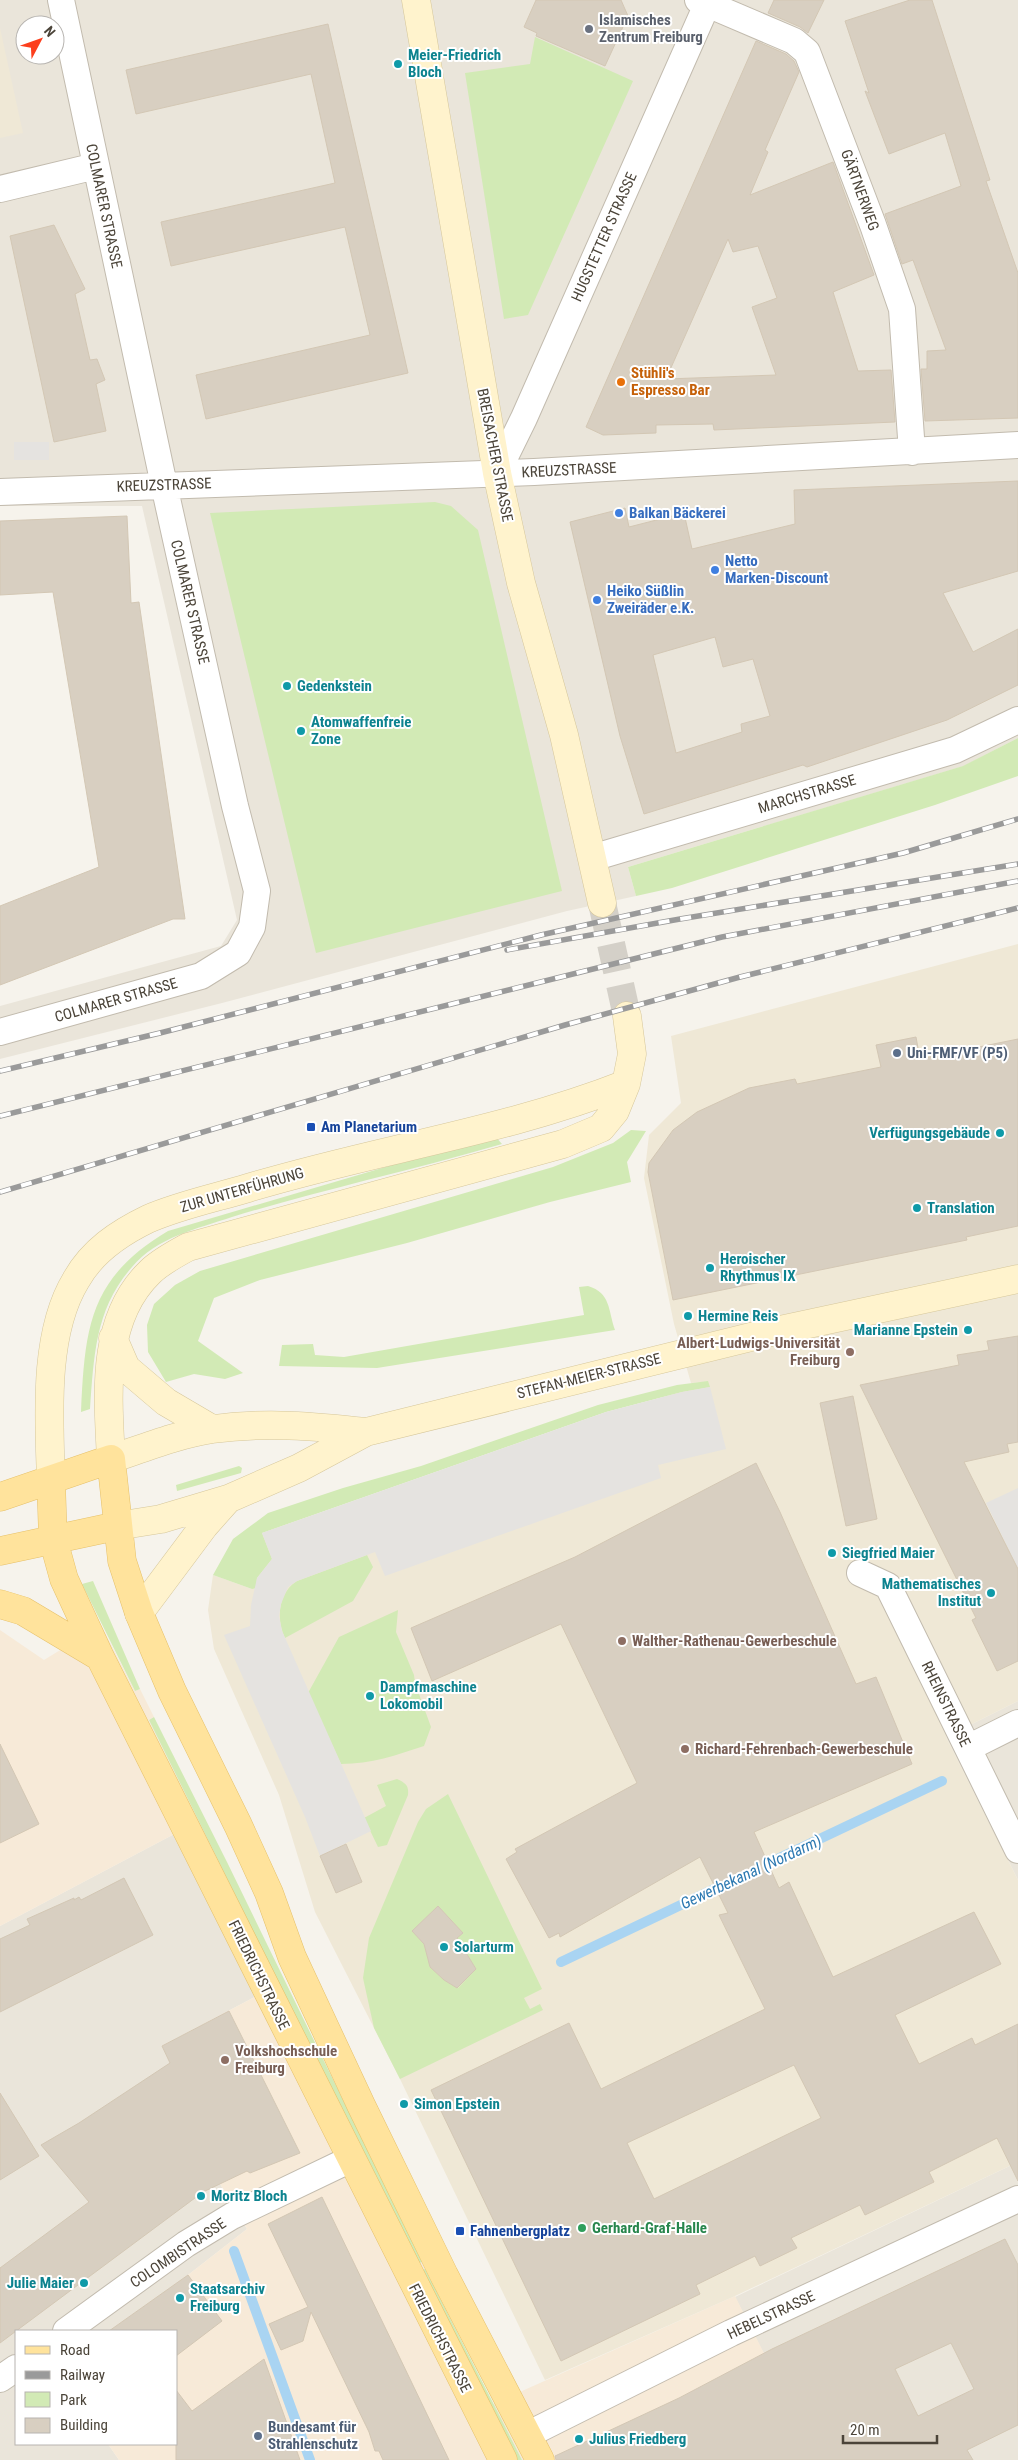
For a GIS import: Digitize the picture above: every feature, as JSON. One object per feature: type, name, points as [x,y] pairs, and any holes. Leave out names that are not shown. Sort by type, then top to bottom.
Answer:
[{"type":"main road","name":"BREISACHER STRASSE","points":[[416,0],[497,472],[521,583],[564,735],[602,903]]},
{"type":"main road","points":[[540,2460],[444,2276],[292,1958],[269,1894],[238,1825],[172,1691],[139,1613],[122,1560],[117,1526],[109,1417],[113,1338],[127,1301],[150,1272],[188,1247],[582,1137],[601,1128],[615,1111],[626,1084],[632,1054],[627,1016]]},
{"type":"main road","name":"ZUR UNTERFÜHRUNG","points":[[51,1480],[51,1390],[57,1325],[75,1281],[84,1267],[101,1248],[118,1236],[149,1219],[180,1207],[312,1170],[541,1114],[626,1084]]},
{"type":"main road","name":"STEFAN-MEIER-STRASSE","points":[[117,1526],[161,1519],[228,1499],[299,1468],[366,1432],[770,1332],[1018,1279]]},
{"type":"main road","points":[[113,1338],[126,1368],[166,1402],[212,1430]]},
{"type":"main road","name":"STEFAN-MEIER-STRASSE","points":[[111,1460],[153,1445],[212,1430],[273,1424],[366,1432]]},
{"type":"main road","points":[[0,1497],[111,1460]]},
{"type":"main road","name":"FRIEDRICHSTRASSE","points":[[51,1480],[53,1539],[64,1579],[100,1657],[503,2460]]},
{"type":"main road","points":[[139,1613],[204,1526],[228,1499]]},
{"type":"main road","points":[[0,1551],[117,1526]]},
{"type":"main road","points":[[0,1604],[23,1611],[100,1657]]},
{"type":"street","name":"COLMARER STRASSE","points":[[0,1032],[202,976],[238,953],[252,927],[257,891],[235,806],[164,485],[60,0]]},
{"type":"street","name":"HUGSTETTER STRASSE","points":[[497,472],[524,418],[705,1]]},
{"type":"street","name":"GÄRTNERWEG","points":[[705,1],[794,41],[807,52],[870,216],[902,309],[912,452]]},
{"type":"street","points":[[0,189],[96,166]]},
{"type":"street","name":"KREUZSTRASSE","points":[[0,492],[497,472],[912,452],[1018,445]]},
{"type":"street","name":"MARCHSTRASSE","points":[[592,858],[955,750],[1018,720]]},
{"type":"street","name":"RHEINSTRASSE","points":[[860,1573],[888,1586],[1018,1850]]},
{"type":"street","points":[[968,1748],[1018,1723]]},
{"type":"street","name":"COLOMBISTRASSE","points":[[67,2330],[194,2240],[232,2216],[351,2159]]},
{"type":"street","name":"HEBELSTRASSE","points":[[526,2435],[731,2333],[1018,2199]]},
{"type":"street","points":[[0,2380],[15,2369]]},
{"type":"shaded area","points":[[0,0],[1018,0],[1018,738],[964,766],[628,867],[636,896],[567,911],[222,1003],[0,1059],[0,1006],[221,946],[237,920],[142,506],[0,506]]},
{"type":"shaded area","points":[[0,28],[23,133],[0,138]]},
{"type":"shaded area","points":[[14,442],[49,442],[49,460],[14,460]]},
{"type":"shaded area","points":[[1018,944],[1018,1701],[946,1737],[1018,1880],[1018,2162],[735,2296],[545,2380],[400,2079],[315,1912],[279,1795],[214,1649],[208,1610],[213,1575],[252,1589],[262,1533],[708,1382],[691,1383],[674,1324],[644,1178],[649,1135],[681,1103],[671,1036]]},
{"type":"shaded area","points":[[710,1387],[726,1449],[658,1465],[661,1478],[385,1576],[375,1552],[297,1581],[288,1587],[281,1604],[279,1616],[282,1631],[371,1831],[320,1856],[305,1817],[224,1635],[250,1626],[251,1605],[257,1578],[272,1559],[262,1533],[606,1412],[682,1392]]},
{"type":"shaded area","points":[[1018,1488],[1018,1569],[986,1503]]},
{"type":"shaded area","points":[[101,1625],[135,1691],[140,1689],[154,1717],[149,1720],[199,1821],[0,1926],[0,1630],[44,1660]]},
{"type":"shaded area","points":[[1018,1701],[1018,1880],[946,1737]]},
{"type":"shaded area","points":[[199,1821],[279,1984],[162,2046],[192,2110],[220,2184],[247,2229],[188,2275],[110,2330],[15,2330],[15,2445],[109,2445],[119,2460],[0,2460],[0,1926]]},
{"type":"shaded area","points":[[279,1984],[417,2264],[422,2262],[425,2269],[420,2271],[514,2460],[119,2460],[109,2445],[178,2445],[178,2330],[110,2330],[188,2275],[247,2229],[220,2184],[192,2110],[162,2046]]},
{"type":"shaded area","points":[[1018,2162],[1018,2460],[818,2460],[735,2297]]},
{"type":"shaded area","points":[[735,2296],[818,2460],[522,2460],[493,2404]]},
{"type":"green space","points":[[535,37],[633,81],[528,315],[504,319],[465,73],[530,64]]},
{"type":"green space","points":[[435,502],[451,506],[478,530],[562,891],[316,953],[210,513]]},
{"type":"green space","points":[[1018,738],[1018,776],[935,805],[672,888],[636,896],[628,867],[963,766]]},
{"type":"green space","points":[[631,1130],[646,1131],[627,1162],[631,1182],[550,1202],[407,1243],[260,1280],[214,1298],[198,1341],[243,1373],[225,1379],[194,1374],[166,1382],[148,1352],[147,1325],[154,1304],[175,1285],[200,1271],[553,1167],[613,1143]]},
{"type":"green space","points":[[494,1135],[502,1144],[249,1212],[178,1235],[153,1248],[132,1267],[110,1299],[95,1352],[90,1409],[81,1412],[85,1354],[89,1330],[96,1307],[107,1287],[122,1267],[142,1249],[168,1231]]},
{"type":"green space","points":[[588,1286],[601,1293],[605,1298],[615,1330],[377,1368],[279,1366],[282,1345],[313,1344],[315,1355],[344,1357],[584,1315],[579,1287]]},
{"type":"green space","points":[[708,1381],[710,1387],[682,1392],[606,1412],[262,1533],[272,1559],[257,1578],[256,1588],[252,1589],[213,1575],[233,1539],[268,1513],[343,1488],[421,1466],[598,1405],[677,1385]]},
{"type":"green space","points":[[239,1466],[242,1468],[241,1473],[177,1491],[176,1485]]},
{"type":"green space","points":[[367,1555],[373,1567],[353,1601],[285,1638],[280,1623],[280,1607],[282,1599],[291,1586],[297,1581]]},
{"type":"green space","points":[[93,1581],[140,1689],[135,1691],[82,1584]]},
{"type":"green space","points":[[398,1610],[396,1632],[414,1675],[415,1683],[431,1727],[424,1746],[373,1761],[341,1764],[308,1693],[339,1637]]},
{"type":"green space","points":[[154,1717],[227,1862],[422,2262],[417,2264],[149,1720]]},
{"type":"green space","points":[[397,1779],[406,1785],[408,1795],[387,1845],[378,1847],[364,1818],[386,1806],[377,1785]]},
{"type":"green space","points":[[448,1794],[542,1989],[524,1998],[530,2009],[540,2004],[543,2010],[400,2079],[374,2028],[363,1978],[369,1938],[418,1822],[426,1809]],"holes":[[[438,1906],[463,1933],[457,1938],[476,1969],[458,1988],[444,1980],[429,1966],[434,1962],[427,1955],[424,1944],[412,1931]]]},
{"type":"green space","points":[[425,2269],[522,2460],[514,2460],[420,2271]]},
{"type":"building","name":"Islamisches Zentrum Freiburg","points":[[536,0],[621,0],[628,16],[605,66],[536,36],[537,33],[524,27]]},
{"type":"building","points":[[774,0],[824,0],[808,33],[800,27],[768,13]]},
{"type":"building","points":[[910,0],[932,0],[990,180],[986,181],[1018,273],[1018,418],[925,421],[921,369],[927,369],[927,351],[946,350],[913,260],[902,264],[885,214],[961,186],[945,133],[889,154],[865,91],[869,93],[845,21]]},
{"type":"building","points":[[328,24],[408,373],[206,419],[196,375],[370,335],[345,227],[171,266],[161,222],[335,183],[311,74],[136,114],[126,70]]},
{"type":"building","points":[[756,41],[786,54],[794,61],[799,72],[765,150],[768,152],[750,195],[833,162],[874,275],[833,292],[858,371],[891,370],[895,422],[714,430],[713,424],[656,425],[656,433],[603,435],[586,427]],"holes":[[[728,239],[733,252],[758,246],[777,298],[752,307],[776,375],[666,379]]]},
{"type":"building","points":[[54,225],[85,289],[75,294],[90,360],[97,359],[105,380],[96,384],[106,431],[54,442],[10,236]]},
{"type":"building","points":[[1018,481],[1018,571],[943,593],[973,652],[1018,629],[1018,685],[947,720],[807,767],[803,765],[644,814],[620,736],[570,522],[625,508],[629,527],[684,513],[692,549],[795,524],[794,490]],"holes":[[[715,637],[723,667],[753,659],[770,716],[741,724],[742,732],[676,753],[653,655]]]},
{"type":"building","points":[[127,516],[131,603],[139,602],[185,919],[173,919],[0,985],[0,906],[99,867],[53,592],[0,595],[0,521]]},
{"type":"building","points":[[916,1037],[920,1059],[1018,1039],[1018,1226],[966,1237],[967,1240],[673,1300],[648,1172],[649,1163],[673,1130],[697,1112],[749,1088],[795,1079],[797,1084],[881,1067],[876,1045]]},
{"type":"building","points":[[1018,1336],[1018,1442],[1007,1444],[1009,1452],[964,1462],[1018,1569],[1018,1661],[997,1671],[972,1620],[976,1618],[860,1385],[959,1365],[957,1355],[989,1350],[987,1341]]},
{"type":"building","points":[[853,1396],[877,1519],[846,1526],[820,1403]]},
{"type":"building","points":[[756,1463],[780,1512],[856,1684],[876,1677],[912,1764],[754,1832],[779,1888],[789,1882],[833,1977],[974,1912],[1001,1964],[895,2015],[919,2064],[972,2038],[975,2045],[1018,2024],[1018,2181],[997,2138],[929,2172],[934,2182],[865,2215],[860,2205],[791,2238],[797,2248],[760,2266],[755,2256],[696,2285],[700,2294],[561,2361],[431,2090],[569,2023],[601,2089],[765,2009],[719,1915],[728,1913],[700,1857],[560,1937],[559,1933],[549,1938],[506,1859],[517,1852],[515,1849],[637,1783],[561,1624],[432,1681],[411,1628],[575,1557]],"holes":[[[794,2065],[821,2118],[654,2199],[627,2143]]]},
{"type":"building","points":[[0,1744],[39,1824],[0,1843]]},
{"type":"building","points":[[346,1844],[362,1882],[336,1893],[320,1856]]},
{"type":"building","points":[[124,1878],[153,1935],[0,2012],[0,1939],[30,1925],[27,1919],[74,1898],[74,1900],[79,1897],[81,1900]]},
{"type":"building","name":"Solarturm","points":[[438,1906],[463,1933],[457,1938],[476,1969],[457,1988],[444,1980],[430,1967],[424,1944],[412,1931]]},
{"type":"building","points":[[229,2011],[300,2153],[250,2173],[247,2171],[203,2192],[0,2343],[0,2268],[89,2202],[41,2145],[79,2123],[170,2063],[162,2046]]},
{"type":"building","points":[[0,2093],[39,2156],[0,2180]]},
{"type":"building","points":[[322,2197],[449,2460],[383,2460],[379,2451],[375,2451],[369,2432],[311,2312],[303,2341],[281,2350],[269,2324],[308,2307],[268,2224]]},
{"type":"building","points":[[1005,2239],[1018,2265],[1018,2425],[967,2450],[973,2460],[556,2460],[555,2456],[679,2398],[772,2349]],"holes":[[[951,2343],[974,2389],[918,2416],[895,2369]]]},
{"type":"building","name":"Staatsarchiv Freiburg","points":[[188,2275],[222,2321],[178,2354],[178,2330],[110,2330]]},
{"type":"building","points":[[264,2359],[300,2460],[176,2460],[176,2445],[178,2445],[178,2393],[192,2411]]},
{"type":"waterway","name":"Gewerbekanal (Nordarm)","points":[[756,1869],[942,1781]]},
{"type":"waterway","name":"Gewerbekanal (Nordarm)","points":[[561,1962],[727,1883]]},
{"type":"waterway","name":"Gewerbekanal (Nordarm)","points":[[234,2251],[310,2460]]},
{"type":"tunnel","points":[[602,903],[627,1016]]},
{"type":"railway","points":[[0,1071],[160,1033],[541,935],[903,853],[1018,819]]},
{"type":"railway","points":[[507,950],[680,919],[1018,864]]},
{"type":"railway","points":[[0,1116],[722,937],[1018,881]]},
{"type":"railway","points":[[0,1192],[565,1025],[740,977],[1018,908]]},
{"type":"place","name":"Islamisches Zentrum Freiburg","points":[[589,29]]},
{"type":"place","name":"Meier-Friedrich Bloch","points":[[398,64]]},
{"type":"place","name":"Stühli's Espresso Bar","points":[[621,382]]},
{"type":"place","name":"Balkan Bäckerei","points":[[619,513]]},
{"type":"place","name":"Netto Marken-Discount","points":[[715,570]]},
{"type":"place","name":"Heiko Süßlin Zweiräder e.K.","points":[[597,600]]},
{"type":"place","name":"Gedenkstein","points":[[287,686]]},
{"type":"place","name":"Atomwaffenfreie Zone","points":[[301,731]]},
{"type":"place","name":"Uni-FMF/VF (P5)","points":[[897,1053]]},
{"type":"place","name":"Am Planetarium","points":[[311,1127]]},
{"type":"place","name":"Verfügungsgebäude","points":[[1000,1133]]},
{"type":"place","name":"Translation","points":[[917,1208]]},
{"type":"place","name":"Heroischer Rhythmus IX","points":[[710,1268]]},
{"type":"place","name":"Hermine Reis","points":[[688,1316]]},
{"type":"place","name":"Marianne Epstein","points":[[968,1330]]},
{"type":"place","name":"Albert-Ludwigs-Universität Freiburg","points":[[850,1352]]},
{"type":"place","name":"Siegfried Maier","points":[[832,1553]]},
{"type":"place","name":"Mathematisches Institut","points":[[991,1593]]},
{"type":"place","name":"Walther-Rathenau-Gewerbeschule","points":[[622,1641]]},
{"type":"place","name":"Dampfmaschine Lokomobil","points":[[370,1696]]},
{"type":"place","name":"Richard-Fehrenbach-Gewerbeschule","points":[[685,1749]]},
{"type":"place","name":"Solarturm","points":[[444,1947]]},
{"type":"place","name":"Volkshochschule Freiburg","points":[[225,2060]]},
{"type":"place","name":"Simon Epstein","points":[[404,2104]]},
{"type":"place","name":"Moritz Bloch","points":[[201,2196]]},
{"type":"place","name":"Gerhard-Graf-Halle","points":[[582,2228]]},
{"type":"place","name":"Fahnenbergplatz","points":[[460,2231]]},
{"type":"place","name":"Julie Maier","points":[[84,2283]]},
{"type":"place","name":"Staatsarchiv Freiburg","points":[[180,2298]]},
{"type":"place","name":"Bundesamt für Strahlenschutz","points":[[258,2436]]},
{"type":"place","name":"Julius Friedberg","points":[[579,2439]]}]
